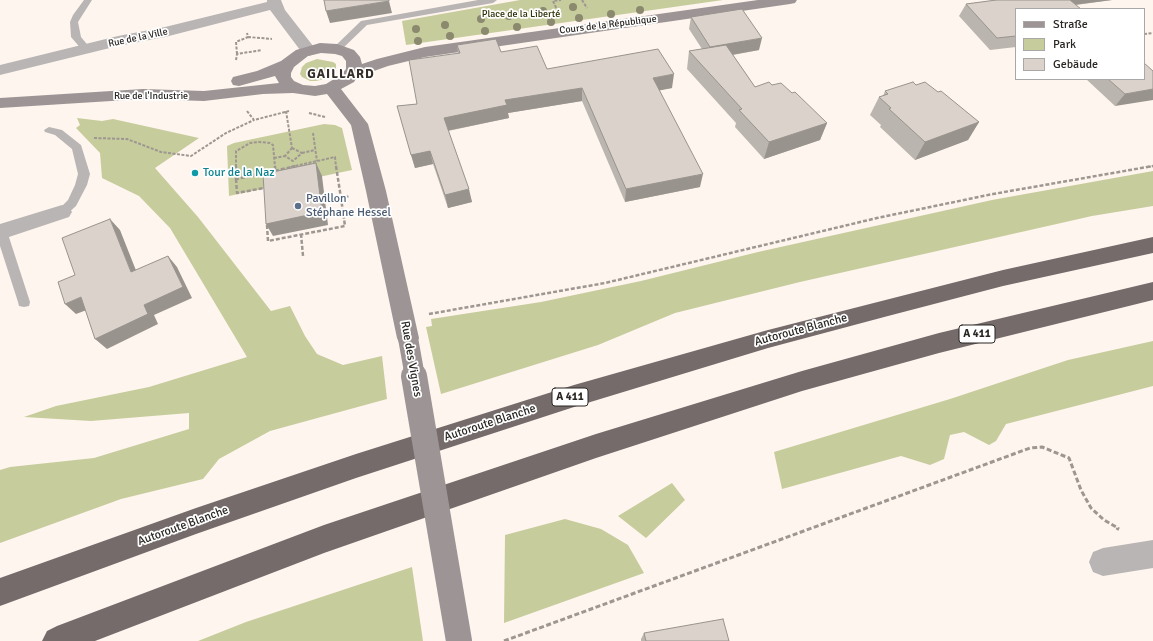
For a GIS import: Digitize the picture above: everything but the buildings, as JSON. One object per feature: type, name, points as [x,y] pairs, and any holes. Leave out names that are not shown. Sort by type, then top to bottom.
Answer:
[{"type":"highway","name":"Autoroute Blanche","points":[[0,592],[196,521],[356,466],[582,393],[768,339],[888,307],[1003,278],[1153,245]]},
{"type":"highway","name":"A 411","points":[[57,641],[324,539],[596,446],[802,381],[939,343],[1153,291]]},
{"type":"street","name":"Cours de la République","points":[[352,73],[384,62],[425,52],[790,0]]},
{"type":"street","name":"Rue de la Ville","points":[[0,70],[165,32],[275,2]]},
{"type":"street","points":[[275,2],[282,17],[309,51]]},
{"type":"street","points":[[320,48],[342,51],[354,61],[354,69],[343,82],[331,88],[307,91],[288,85],[283,77],[287,64],[296,56],[320,48]]},
{"type":"street","name":"Cours de la République","points":[[342,51],[425,52]]},
{"type":"street","name":"Rue de l'Industrie","points":[[4,103],[131,86],[158,84],[198,86],[227,83],[256,77],[287,64]]},
{"type":"street","name":"Rue de l'Industrie","points":[[4,103],[143,94],[204,96],[263,89],[294,88]]},
{"type":"street","name":"Rue des Vignes","points":[[331,88],[359,124],[376,191],[406,328],[459,641]]},
{"type":"street","points":[[0,232],[62,212]]},
{"type":"street","points":[[1113,561],[1153,554]]},
{"type":"lane","points":[[86,49],[76,37],[74,22],[77,15],[88,0]]},
{"type":"lane","points":[[342,51],[364,23],[493,0]]},
{"type":"lane","points":[[49,130],[58,132],[75,147],[82,162],[84,174],[81,185],[72,203],[62,212]]},
{"type":"lane","points":[[0,232],[24,302]]},
{"type":"path","points":[[559,14],[553,1],[561,0]]},
{"type":"path","points":[[582,0],[588,10]]},
{"type":"path","points":[[248,37],[276,40]]},
{"type":"path","points":[[286,111],[292,148]]},
{"type":"path","points":[[75,147],[95,138],[127,139],[161,152],[191,156],[226,134],[254,120]]},
{"type":"path","points":[[313,133],[317,161]]},
{"type":"path","points":[[265,195],[264,187],[236,192],[235,154],[240,148],[245,146],[259,142],[270,143],[273,145],[275,170]]},
{"type":"path","points":[[292,148],[302,153]]},
{"type":"path","points":[[274,158],[285,156],[292,148]]},
{"type":"path","points":[[293,161],[302,153],[315,150]]},
{"type":"path","points":[[285,156],[293,161],[294,166]]},
{"type":"path","points":[[236,179],[335,157],[344,226],[268,241],[267,218]]},
{"type":"path","points":[[406,328],[605,283],[877,218],[993,194],[1153,166]]},
{"type":"path","points":[[341,198],[352,196]]},
{"type":"path","points":[[301,234],[303,256]]},
{"type":"path","points":[[504,641],[1030,448],[1042,447],[1069,458],[1081,490],[1091,508],[1104,520],[1118,528],[1113,544],[1113,561]]},
{"type":"green space","name":"Place de la Liberté","points":[[520,0],[723,0],[406,45],[402,21]]},
{"type":"green space","points":[[317,59],[333,62],[336,64],[336,71],[328,78],[316,81],[310,81],[302,77],[300,74],[302,67],[306,63]]},
{"type":"green space","points":[[77,118],[102,121],[113,119],[199,138],[155,168],[198,217],[271,311],[290,306],[305,336],[317,354],[343,365],[382,356],[387,399],[270,431],[219,459],[203,479],[121,499],[0,543],[0,470],[10,467],[94,458],[189,429],[189,413],[91,421],[24,417],[56,406],[149,387],[247,357],[170,228],[139,196],[102,178],[100,153],[76,128],[80,125]]},
{"type":"green space","points":[[324,124],[335,125],[342,128],[352,170],[229,196],[227,146],[234,143]]},
{"type":"green space","points":[[1153,171],[1153,206],[1092,216],[800,282],[675,313],[598,345],[441,394],[426,327],[432,326],[431,319],[541,302],[641,281],[758,252],[992,200]]},
{"type":"green space","points":[[1153,341],[1153,386],[1006,424],[996,441],[989,445],[964,432],[950,435],[944,459],[930,465],[901,456],[782,489],[774,452],[950,399],[1068,360]]},
{"type":"green space","points":[[672,483],[685,500],[646,538],[618,516]]},
{"type":"green space","points":[[565,519],[601,529],[628,545],[644,573],[504,623],[505,535]]},
{"type":"green space","points":[[412,567],[423,641],[198,641],[246,622]]},
{"type":"place","name":"Tour de la Naz","points":[[195,173]]},
{"type":"place","name":"Pavillon Stéphane Hessel","points":[[298,206]]},
{"type":"district","name":"GAILLARD","points":[[341,75]]}]
